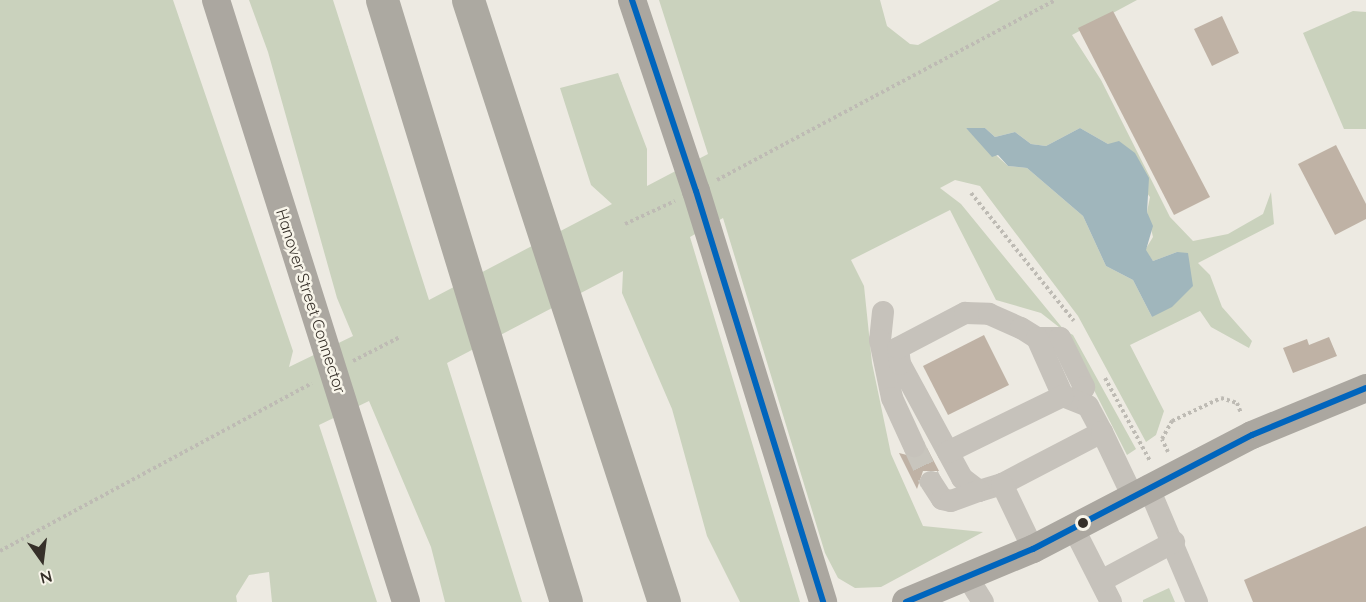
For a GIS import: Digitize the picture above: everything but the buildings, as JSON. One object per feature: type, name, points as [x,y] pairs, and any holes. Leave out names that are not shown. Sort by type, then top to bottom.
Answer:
[{"type":"highway","points":[[382,0],[566,602]]},
{"type":"highway","points":[[468,0],[664,602]]},
{"type":"main road","name":"Hanover Street Connector","points":[[216,0],[406,602]]},
{"type":"main road","points":[[632,0],[696,191],[823,602]]},
{"type":"main road","points":[[906,602],[969,592],[1033,549],[1178,471],[1251,435],[1366,388]]},
{"type":"street","points":[[883,312],[880,340],[892,398],[914,446]]},
{"type":"street","points":[[979,491],[962,478],[900,364],[898,348],[965,313],[990,314],[1037,338],[1070,398],[1088,406],[1102,432],[1173,542],[1197,602]]},
{"type":"street","points":[[948,452],[1070,398]]},
{"type":"street","points":[[931,482],[942,499],[951,501],[1002,484],[1102,432]]},
{"type":"street","points":[[1002,484],[1033,549]]},
{"type":"street","points":[[1073,527],[1111,602]]},
{"type":"street","points":[[1101,581],[1173,542]]},
{"type":"path","points":[[625,224],[696,191],[1055,0]]},
{"type":"path","points":[[0,551],[400,337]]},
{"type":"path","points":[[1178,471],[1162,439],[1172,421],[1221,399],[1237,404],[1251,435]]},
{"type":"green space","points":[[0,0],[173,0],[293,351],[289,367],[353,336],[337,298],[268,52],[249,0],[333,0],[429,300],[612,204],[591,185],[560,88],[618,73],[647,149],[647,186],[708,154],[659,0],[880,0],[887,26],[910,44],[918,45],[1000,0],[1137,0],[1072,35],[1101,80],[1170,217],[1193,241],[1228,234],[1263,214],[1271,192],[1274,224],[1198,263],[1210,275],[1222,307],[1252,341],[1249,348],[1211,327],[1200,311],[1130,345],[1164,411],[1156,435],[1146,442],[1078,316],[980,186],[955,180],[940,188],[961,204],[1064,330],[1073,335],[1136,449],[1127,455],[1064,331],[1041,313],[996,300],[950,210],[851,260],[864,286],[872,363],[891,454],[923,526],[983,532],[881,587],[855,588],[838,578],[825,553],[723,218],[690,237],[800,602],[740,602],[707,536],[672,409],[622,293],[623,271],[447,363],[522,602],[445,602],[431,547],[369,401],[319,425],[377,602],[272,602],[269,572],[249,575],[236,596],[237,602],[0,602]],"holes":[[[966,128],[985,128],[995,137],[1015,132],[1031,144],[1046,146],[1080,128],[1108,144],[1150,197],[1147,212],[1153,237],[1145,250],[1153,261],[1177,252],[1190,267],[1189,279],[1152,317],[1133,280],[1106,266],[1083,216],[1027,168],[1008,166]]]},
{"type":"green space","points":[[1353,11],[1366,12],[1366,129],[1344,129],[1303,33]]},
{"type":"green space","points":[[1169,588],[1175,602],[1143,602],[1143,600]]},
{"type":"water","points":[[966,128],[985,128],[995,137],[1015,132],[1031,144],[1046,146],[1080,128],[1108,144],[1119,141],[1135,153],[1149,178],[1147,212],[1153,226],[1146,250],[1153,261],[1177,252],[1188,253],[1193,286],[1172,307],[1152,317],[1133,280],[1106,266],[1083,216],[1027,168],[1008,166],[998,155],[992,157]]},
{"type":"tunnel","points":[[914,446],[931,482]]},
{"type":"transit line","points":[[632,0],[696,191],[823,602]]},
{"type":"transit line","points":[[906,602],[1033,549],[1252,435],[1366,388]]}]
